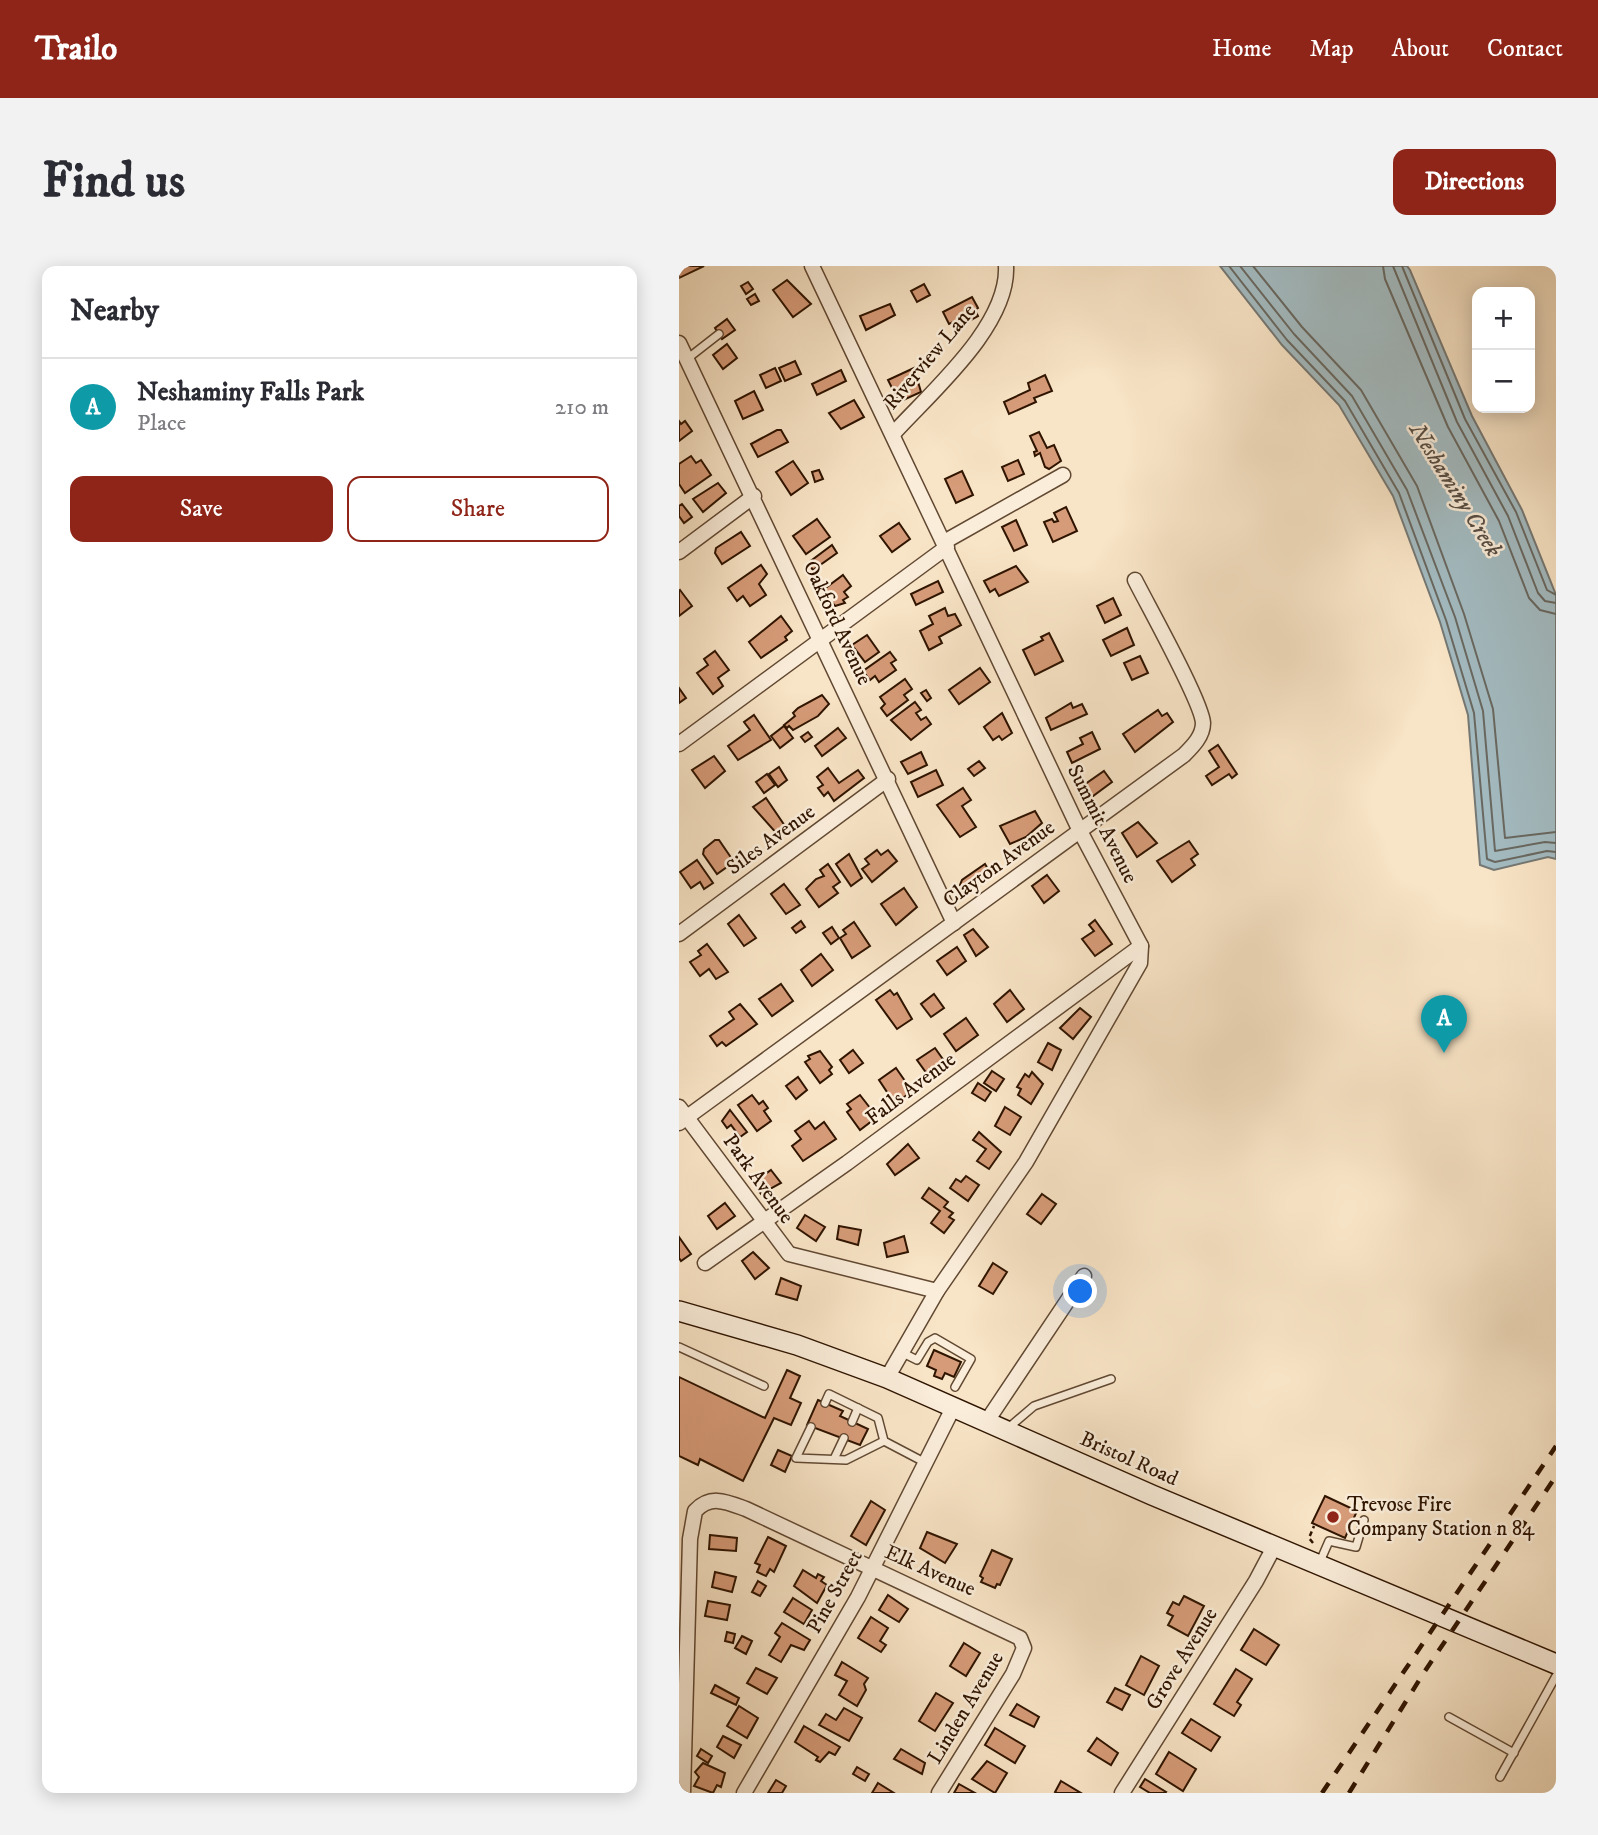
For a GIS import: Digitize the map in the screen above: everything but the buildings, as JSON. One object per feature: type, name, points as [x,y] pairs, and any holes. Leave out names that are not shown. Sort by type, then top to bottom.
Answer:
[{"type":"main road","name":"Bristol Road","points":[[679,1311],[797,1345],[887,1378],[954,1396],[987,1421],[1274,1547],[1321,1558],[1556,1664]]},
{"type":"street","name":"Summit Avenue","points":[[812,266],[1080,831],[1140,946]]},
{"type":"street","name":"Riverview Lane","points":[[893,434],[972,347],[991,319],[1007,281],[1006,266]]},
{"type":"street","name":"Oakford Avenue","points":[[679,343],[683,362],[754,496],[954,923]]},
{"type":"street","points":[[679,744],[945,545],[1063,475]]},
{"type":"street","points":[[679,552],[754,496]]},
{"type":"street","name":"Clayton Avenue","points":[[682,1116],[1185,755],[1198,740],[1203,722],[1135,580]]},
{"type":"street","name":"Siles Avenue","points":[[679,934],[888,779]]},
{"type":"street","points":[[887,1378],[937,1291],[1026,1162],[1140,963],[1140,946]]},
{"type":"street","name":"Falls Avenue","points":[[705,1263],[764,1223],[1140,946]]},
{"type":"street","name":"Park Avenue","points":[[682,1116],[789,1254],[937,1291]]},
{"type":"street","points":[[987,1421],[1083,1276]]},
{"type":"street","name":"Pine Street","points":[[744,1793],[873,1569],[954,1396]]},
{"type":"street","name":"Elk Avenue","points":[[683,1793],[690,1539],[693,1516],[700,1505],[716,1500],[746,1509],[1013,1632],[1024,1643]]},
{"type":"street","name":"Grove Avenue","points":[[1122,1793],[1256,1581],[1274,1547]]},
{"type":"street","name":"Linden Avenue","points":[[939,1793],[1013,1674],[1021,1658],[1024,1643]]},
{"type":"lane","points":[[683,362],[719,334]]},
{"type":"lane","points":[[901,1352],[917,1360],[928,1342],[935,1338],[971,1359],[954,1396]]},
{"type":"lane","points":[[679,1347],[764,1385]]},
{"type":"lane","points":[[1006,1429],[1034,1406],[1111,1379]]},
{"type":"lane","points":[[825,1403],[829,1394],[878,1418],[884,1441],[924,1462]]},
{"type":"lane","points":[[852,1422],[858,1408]]},
{"type":"lane","points":[[811,1427],[796,1458],[846,1460],[884,1441]]},
{"type":"lane","points":[[834,1459],[844,1438]]},
{"type":"lane","points":[[1321,1558],[1329,1541],[1356,1547],[1364,1520]]},
{"type":"lane","points":[[1500,1777],[1556,1676]]},
{"type":"lane","points":[[1449,1717],[1514,1753]]},
{"type":"path","points":[[1314,1526],[1309,1538],[1321,1558]]},
{"type":"water","name":"Neshaminy Creek","points":[[1220,266],[1407,266],[1410,270],[1472,416],[1522,510],[1556,595],[1556,859],[1548,857],[1494,870],[1480,865],[1468,715],[1440,622],[1393,496],[1339,405],[1282,345]]},
{"type":"railway","points":[[1322,1793],[1556,1446]]},
{"type":"railway","points":[[1349,1793],[1423,1674],[1556,1476]]},
{"type":"place","name":"Neshaminy Falls Park","points":[[1444,1053]]},
{"type":"place","name":"Trevose Fire Company Station n 84","points":[[1333,1517]]}]
